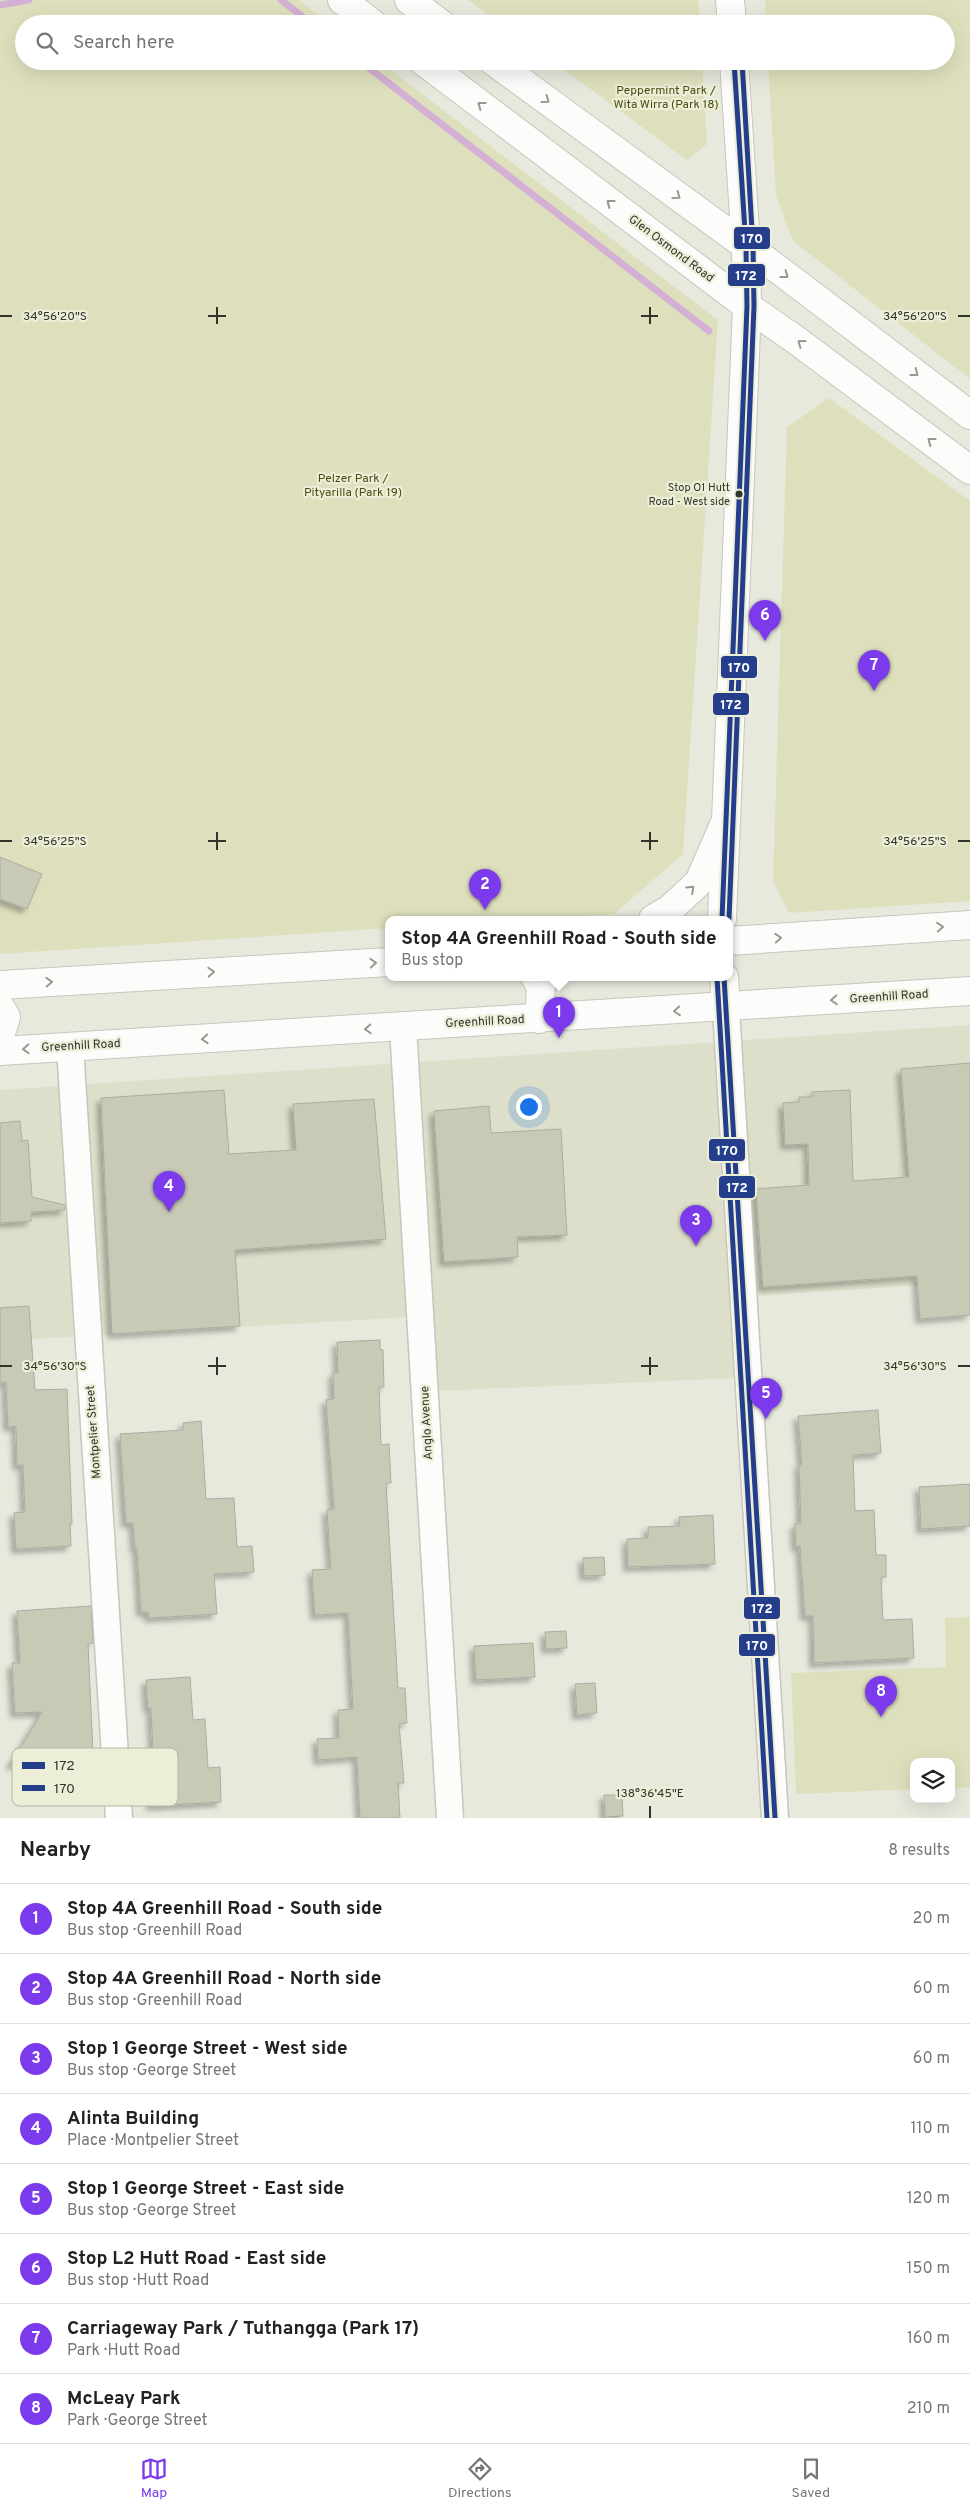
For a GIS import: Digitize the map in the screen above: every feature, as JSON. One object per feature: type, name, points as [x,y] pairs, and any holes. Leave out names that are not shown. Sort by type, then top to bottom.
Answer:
[{"type":"main road","points":[[342,0],[361,15]]},
{"type":"main road","points":[[409,0],[429,15]]},
{"type":"main road","points":[[730,0],[731,15]]},
{"type":"main road","name":"Glen Osmond Road","points":[[435,70],[747,306],[804,345],[970,470]]},
{"type":"main road","points":[[505,70],[970,415]]},
{"type":"main road","points":[[722,916],[747,306],[746,247],[735,70]]},
{"type":"main road","points":[[658,916],[670,909],[699,882],[726,820]]},
{"type":"main road","points":[[733,941],[970,925]]},
{"type":"main road","points":[[0,985],[385,962]]},
{"type":"main road","points":[[537,981],[541,987],[538,1019]]},
{"type":"main road","points":[[724,981],[726,1008]]},
{"type":"main road","name":"Greenhill Road","points":[[0,1051],[726,1008],[970,991]]},
{"type":"main road","points":[[0,1007],[6,1017],[0,1036]]},
{"type":"street","points":[[726,1008],[775,1818]]},
{"type":"street","name":"Anglo Avenue","points":[[403,1027],[450,1818]]},
{"type":"street","name":"Montpelier Street","points":[[70,1047],[115,1748]]},
{"type":"shaded area","points":[[970,1025],[970,1282],[733,1297],[737,1378],[414,1392],[410,1317],[0,1341],[0,1090]]},
{"type":"green space","name":"Pelzer Park / Pityarilla (Park 19)","points":[[0,0],[299,0],[318,15],[15,15],[15,70],[391,70],[718,320],[683,854],[614,914],[580,916],[385,916],[385,928],[0,954]]},
{"type":"green space","points":[[468,0],[698,0],[699,15],[489,15]]},
{"type":"green space","points":[[765,0],[970,0],[970,379],[793,241],[776,196],[769,70],[955,70],[955,15],[766,15]]},
{"type":"green space","name":"Peppermint Park / Wita Wirra (Park 18)","points":[[564,70],[703,70],[707,144],[687,160]]},
{"type":"green space","points":[[829,398],[970,501],[970,901],[789,913],[773,881],[787,427]]},
{"type":"green space","points":[[970,1617],[970,1787],[955,1788],[955,1758],[910,1758],[910,1789],[796,1794],[791,1673],[946,1667],[945,1618]]},
{"type":"building","points":[[0,857],[42,874],[27,909],[0,899]]},
{"type":"building","points":[[970,1063],[970,1315],[920,1319],[917,1276],[763,1287],[756,1189],[809,1185],[808,1144],[785,1145],[783,1103],[799,1102],[799,1097],[812,1097],[812,1092],[850,1090],[853,1181],[909,1177],[901,1069]]},
{"type":"building","points":[[224,1090],[229,1154],[296,1150],[293,1104],[374,1099],[386,1239],[235,1250],[240,1326],[112,1334],[101,1098]]},
{"type":"building","points":[[489,1106],[491,1133],[561,1129],[567,1235],[517,1237],[518,1257],[444,1262],[434,1111]]},
{"type":"building","points":[[20,1121],[22,1141],[28,1140],[32,1197],[65,1205],[65,1210],[31,1212],[31,1221],[0,1223],[0,1123]]},
{"type":"building","points":[[29,1306],[35,1390],[67,1389],[72,1524],[70,1524],[71,1546],[16,1549],[14,1513],[25,1512],[23,1465],[17,1465],[16,1426],[8,1427],[6,1382],[0,1383],[0,1308]]},
{"type":"building","points":[[380,1340],[380,1349],[383,1350],[384,1387],[379,1387],[381,1445],[389,1444],[391,1483],[386,1483],[398,1688],[405,1688],[407,1723],[399,1724],[404,1783],[398,1783],[400,1818],[360,1818],[357,1757],[318,1760],[317,1739],[339,1738],[338,1710],[353,1709],[348,1613],[315,1615],[312,1570],[331,1569],[327,1510],[334,1509],[326,1400],[334,1399],[333,1373],[338,1373],[337,1342]]},
{"type":"building","points":[[878,1410],[881,1453],[853,1455],[855,1511],[874,1510],[876,1555],[886,1555],[886,1577],[881,1577],[883,1620],[912,1619],[914,1658],[814,1663],[813,1616],[805,1616],[800,1546],[796,1547],[795,1524],[801,1523],[799,1465],[802,1464],[798,1416]]},
{"type":"building","points":[[201,1421],[206,1499],[234,1498],[237,1547],[252,1546],[254,1572],[214,1574],[217,1614],[149,1618],[148,1612],[141,1612],[137,1548],[135,1549],[133,1523],[126,1523],[120,1434],[183,1430],[183,1423]]},
{"type":"building","points":[[970,1484],[970,1526],[921,1529],[919,1487]]},
{"type":"building","points":[[713,1515],[715,1564],[628,1567],[627,1539],[648,1538],[648,1527],[680,1526],[679,1517]]},
{"type":"building","points":[[604,1557],[605,1575],[584,1576],[583,1558]]},
{"type":"building","points":[[91,1606],[93,1643],[88,1644],[93,1748],[20,1748],[42,1712],[15,1713],[12,1663],[20,1663],[17,1611]]},
{"type":"building","points":[[566,1631],[567,1648],[546,1649],[545,1632]]},
{"type":"building","points":[[533,1643],[535,1677],[476,1680],[474,1646]]},
{"type":"building","points":[[190,1677],[193,1720],[205,1719],[208,1768],[220,1767],[221,1802],[178,1804],[178,1748],[153,1748],[151,1708],[148,1708],[146,1680]]},
{"type":"building","points":[[595,1683],[597,1713],[577,1715],[575,1684]]},
{"type":"building","points":[[604,1795],[622,1795],[623,1816],[605,1817]]},
{"type":"waterway","points":[[0,5],[29,0]]},
{"type":"waterway","points":[[281,0],[300,15]]},
{"type":"waterway","points":[[372,70],[709,331]]},
{"type":"transit line","name":"172","points":[[722,916],[747,306],[746,247],[735,70]]},
{"type":"transit line","name":"170","points":[[729,916],[754,306],[753,247],[743,70]]},
{"type":"transit line","name":"170","points":[[717,981],[767,1818]]},
{"type":"transit line","name":"172","points":[[724,981],[775,1818]]},
{"type":"place","name":"Stop O1 Hutt Road - West side","points":[[739,494]]},
{"type":"place","name":"Stop L2 Hutt Road - East side","points":[[765,641]]},
{"type":"place","name":"Carriageway Park / Tuthangga (Park 17)","points":[[874,691]]},
{"type":"place","name":"Stop 4A Greenhill Road - North side","points":[[485,910]]},
{"type":"place","name":"Stop 4A Greenhill Road - South side","points":[[559,1038]]},
{"type":"place","name":"Alinta Building","points":[[169,1212]]},
{"type":"place","name":"Stop 1 George Street - West side","points":[[696,1246]]},
{"type":"place","name":"Stop 1 George Street - East side","points":[[766,1419]]},
{"type":"place","name":"McLeay Park","points":[[881,1717]]}]
